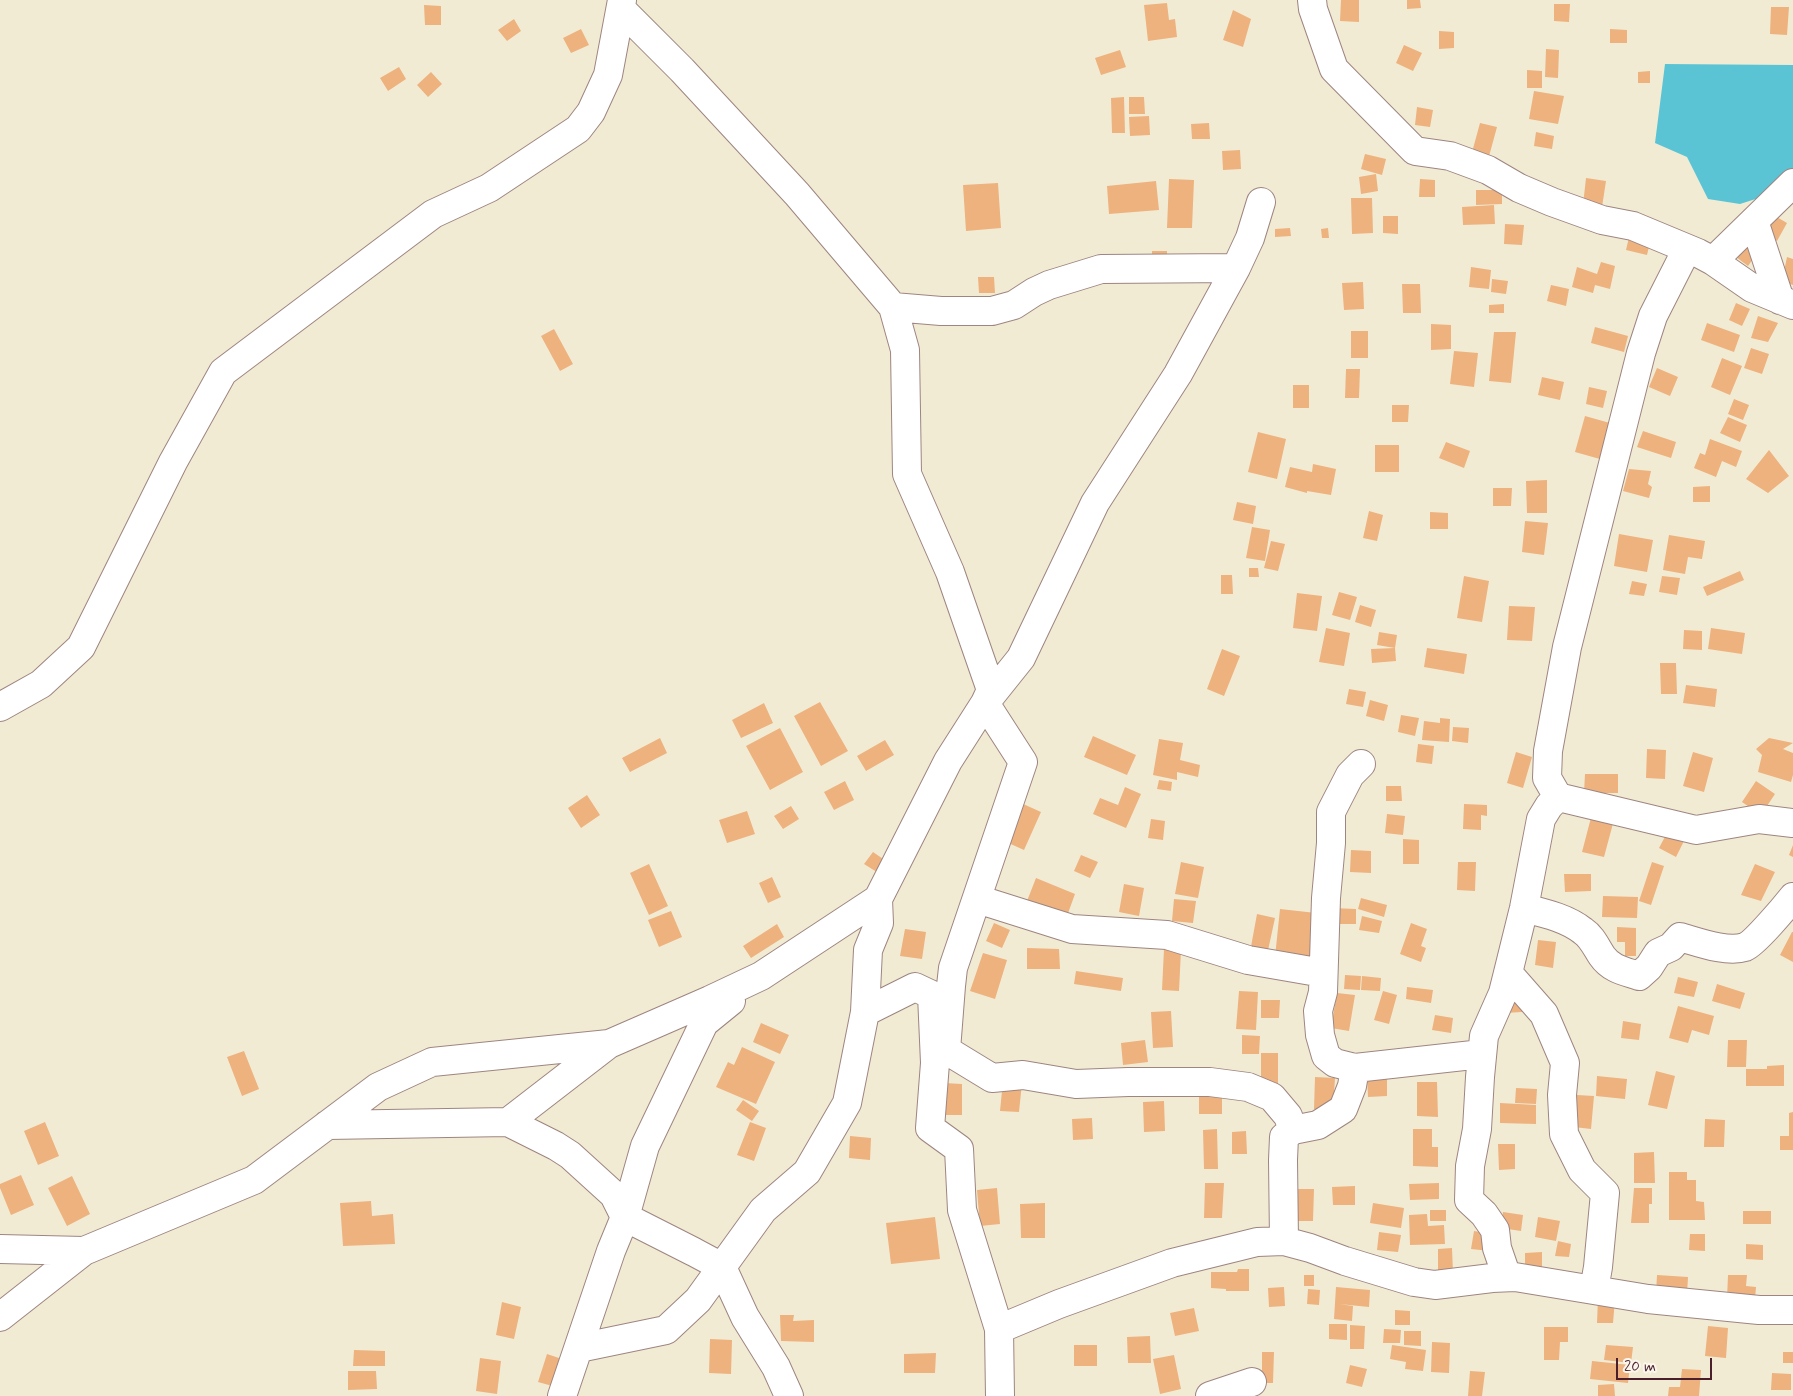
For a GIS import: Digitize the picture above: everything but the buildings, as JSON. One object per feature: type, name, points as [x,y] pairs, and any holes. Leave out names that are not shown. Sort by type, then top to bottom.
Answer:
[{"type":"street","points":[[1312,0],[1313,9],[1334,69],[1415,151],[1450,156],[1488,170],[1519,188],[1552,202],[1602,220],[1633,226],[1712,261],[1752,288],[1787,303]]},
{"type":"street","points":[[622,5],[797,194],[893,307],[905,350],[907,474],[950,572],[991,690],[985,703]]},
{"type":"street","points":[[0,707],[41,684],[81,647],[173,462],[223,372],[433,214],[489,188],[578,129],[591,112],[608,75],[622,5]]},
{"type":"street","points":[[1712,261],[1793,183]]},
{"type":"street","points":[[579,1348],[666,1330],[698,1300],[763,1210],[807,1172],[847,1103],[865,1012],[868,950],[879,923],[878,899],[948,761],[985,703],[1021,658],[1095,503],[1178,374],[1236,268],[1250,238],[1260,202]]},
{"type":"street","points":[[1754,221],[1787,303]]},
{"type":"street","points":[[1687,249],[1652,316],[1641,353],[1571,628],[1548,751],[1547,778],[1558,797],[1696,830],[1759,819],[1793,823]]},
{"type":"street","points":[[893,307],[942,311],[992,311],[1014,306],[1048,285],[1101,269],[1236,268]]},
{"type":"street","points":[[985,703],[1023,762],[954,968],[930,1128],[959,1149],[962,1210],[999,1329],[1000,1396]]},
{"type":"street","points":[[1361,764],[1350,775],[1331,812],[1323,992],[1318,1011],[1320,1035],[1326,1056],[1336,1063],[1355,1068],[1482,1054]]},
{"type":"street","points":[[1507,1277],[1496,1248],[1495,1230],[1484,1214],[1469,1200],[1470,1166],[1477,1128],[1484,1036],[1503,993],[1524,908],[1542,819],[1549,806],[1558,797]]},
{"type":"street","points":[[1524,908],[1562,919],[1583,930],[1594,943],[1602,957],[1614,968],[1639,976],[1649,967],[1658,953],[1671,947],[1680,937],[1719,949],[1745,947],[1761,933],[1793,897]]},
{"type":"street","points":[[562,1396],[611,1252],[625,1217],[645,1146],[704,1023],[761,976],[878,899]]},
{"type":"street","points":[[977,899],[1072,929],[1167,934],[1248,960],[1323,973]]},
{"type":"street","points":[[1508,973],[1544,1014],[1565,1063],[1562,1095],[1564,1134],[1582,1170],[1605,1193],[1594,1290]]},
{"type":"street","points":[[508,1122],[609,1044],[761,976]]},
{"type":"street","points":[[865,1012],[915,987],[932,995],[941,1056]]},
{"type":"street","points":[[0,1317],[84,1251],[254,1180],[378,1087],[432,1062],[609,1044]]},
{"type":"street","points":[[941,1056],[992,1078],[1023,1075],[1076,1084],[1210,1082],[1248,1087],[1272,1097],[1288,1116],[1293,1130]]},
{"type":"street","points":[[1284,1241],[1284,1137],[1293,1130],[1318,1125],[1343,1109],[1352,1086],[1355,1068]]},
{"type":"street","points":[[327,1126],[508,1122],[556,1146],[570,1155],[614,1195],[625,1217],[722,1267],[745,1317],[776,1368],[789,1396]]},
{"type":"street","points":[[999,1329],[1059,1304],[1172,1263],[1257,1242],[1284,1241],[1414,1282],[1435,1285],[1515,1277],[1658,1300],[1759,1310],[1793,1310]]},
{"type":"street","points":[[0,1249],[84,1251]]},
{"type":"street","points":[[1210,1396],[1252,1382]]},
{"type":"water","points":[[1665,64],[1793,65],[1793,172],[1768,195],[1740,204],[1708,199],[1687,157],[1655,143]]}]
